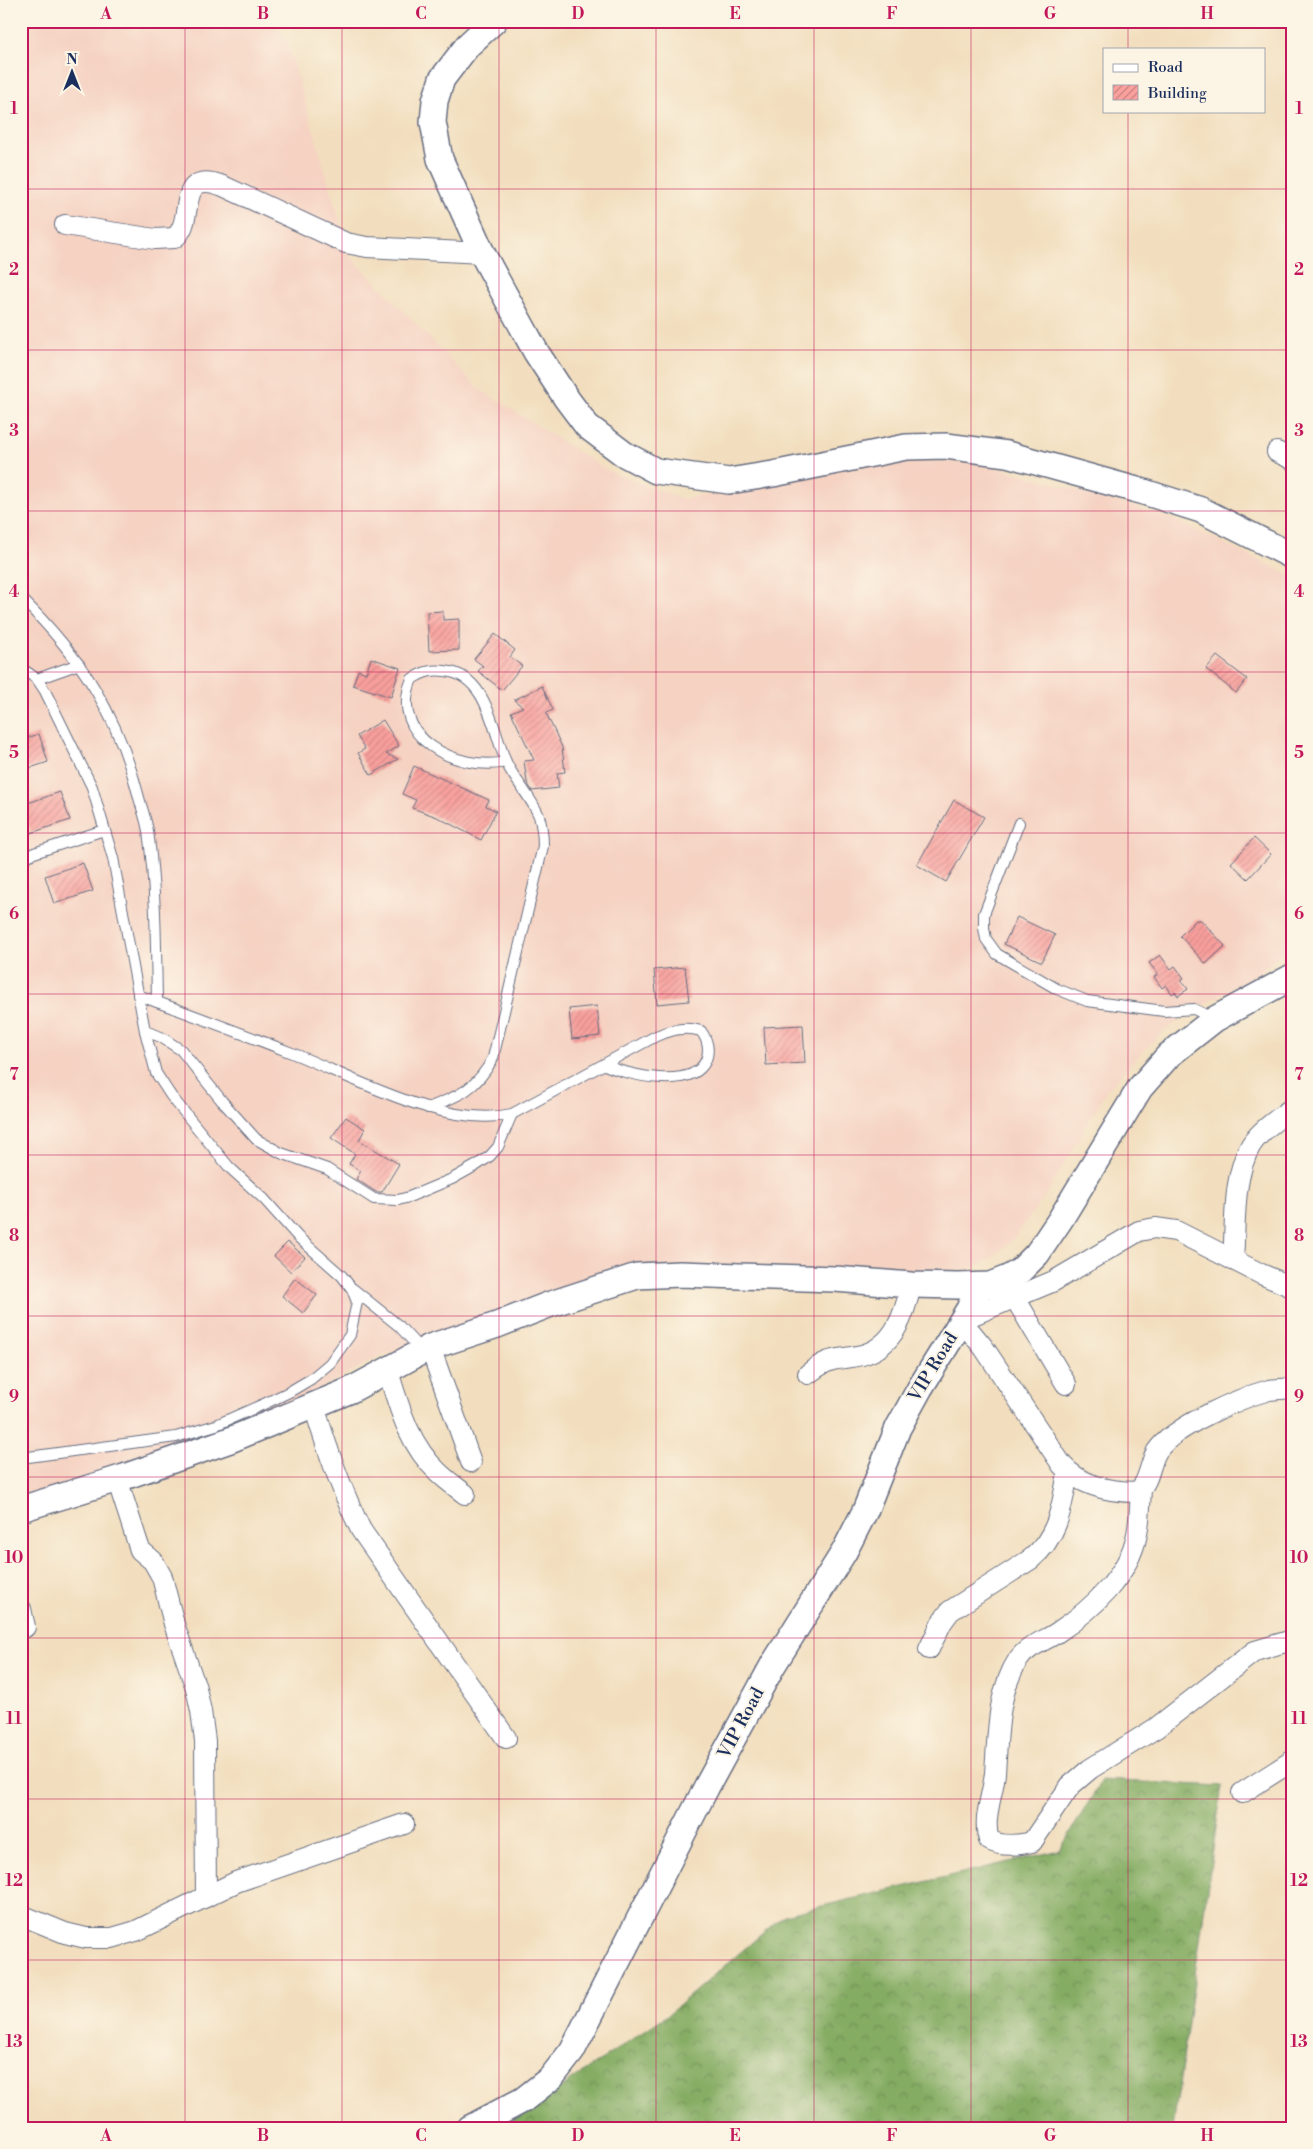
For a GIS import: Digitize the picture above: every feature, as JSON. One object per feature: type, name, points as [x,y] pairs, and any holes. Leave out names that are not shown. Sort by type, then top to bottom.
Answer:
[{"type":"street","points":[[494,21],[468,45],[442,79],[435,101],[433,122],[440,159],[482,253],[536,352],[587,426],[624,454],[656,471],[729,481],[906,447],[946,446],[1007,454],[1201,510],[1292,556]]},
{"type":"street","points":[[66,225],[156,239],[174,238],[182,230],[185,211],[192,191],[197,184],[207,181],[223,186],[346,243],[367,247],[482,253]]},
{"type":"street","points":[[21,1509],[117,1479],[230,1440],[351,1390],[426,1350],[548,1305],[637,1276],[680,1274],[872,1280],[911,1285],[980,1286],[1008,1278],[1020,1271],[1037,1254],[1060,1220],[1140,1088],[1169,1054],[1215,1019],[1292,977]]},
{"type":"street","points":[[1234,1260],[1239,1185],[1246,1158],[1251,1145],[1262,1132],[1292,1108]]},
{"type":"street","points":[[1292,1287],[1176,1231],[1155,1228],[1139,1232],[1054,1280],[961,1320],[984,1348],[1068,1472],[1080,1480],[1108,1490],[1137,1492],[1141,1489],[1144,1486],[1157,1451],[1168,1439],[1184,1428],[1248,1397],[1270,1390],[1292,1388]]},
{"type":"street","points":[[808,1374],[823,1362],[872,1352],[883,1343],[902,1320],[911,1285]]},
{"type":"street","name":"VIP Road","points":[[470,2128],[523,2100],[551,2078],[572,2051],[708,1786],[773,1665],[844,1552],[865,1511],[880,1468],[898,1428],[920,1388],[974,1301],[980,1286]]},
{"type":"street","points":[[1015,1298],[1066,1384]]},
{"type":"street","points":[[426,1350],[471,1462]]},
{"type":"street","points":[[388,1371],[409,1432],[423,1455],[437,1471],[465,1494]]},
{"type":"street","points":[[314,1406],[330,1461],[361,1530],[506,1738]]},
{"type":"street","points":[[929,1649],[942,1622],[950,1611],[1042,1550],[1060,1518],[1068,1472]]},
{"type":"street","points":[[117,1479],[140,1550],[153,1561],[162,1577],[174,1624],[196,1688],[205,1741],[206,1896]]},
{"type":"street","points":[[1141,1489],[1137,1534],[1133,1548],[1127,1562],[1109,1588],[1082,1615],[1057,1633],[1030,1648],[1019,1658],[1007,1678],[1000,1712],[994,1783],[985,1830],[989,1840],[995,1844],[1032,1842],[1070,1786],[1090,1769],[1156,1728],[1255,1651],[1292,1640]]},
{"type":"street","points":[[1242,1793],[1292,1761]]},
{"type":"street","points":[[21,1915],[65,1934],[86,1938],[112,1938],[136,1931],[236,1882],[404,1824]]},
{"type":"lane","points":[[21,598],[52,628],[90,679],[110,714],[132,770],[147,830],[155,896],[156,1002]]},
{"type":"lane","points":[[38,679],[79,664]]},
{"type":"lane","points":[[21,668],[38,679],[92,787],[113,858],[144,1031],[156,1073],[171,1096],[229,1167],[264,1199],[298,1237],[342,1276],[352,1289],[426,1350]]},
{"type":"lane","points":[[428,1108],[458,1096],[473,1086],[487,1070],[497,1045],[527,922],[543,846],[542,828],[538,816],[506,762],[492,717],[483,699],[464,678],[454,672],[433,670],[419,674],[412,679],[407,695],[408,708],[416,732],[429,745],[457,760],[467,763],[490,766],[506,762]]},
{"type":"lane","points":[[1019,823],[984,914],[986,939],[997,954],[1057,989],[1087,1001],[1164,1011],[1194,1009],[1215,1019]]},
{"type":"lane","points":[[21,859],[104,830]]},
{"type":"lane","points":[[138,995],[292,1053],[428,1108],[478,1117],[496,1117],[512,1114],[670,1030],[692,1028],[701,1030],[708,1045],[708,1055],[705,1064],[684,1076],[668,1078],[636,1076],[605,1066]]},
{"type":"lane","points":[[144,1031],[161,1037],[181,1050],[256,1139],[281,1153],[327,1169],[374,1199],[398,1200],[452,1179],[477,1165],[490,1156],[498,1147],[512,1114]]},
{"type":"lane","points":[[21,1458],[176,1437],[216,1425],[290,1392],[311,1379],[330,1363],[344,1345],[350,1334],[356,1312],[357,1302],[352,1289]]},
{"type":"shaded area","points":[[21,21],[274,21],[288,44],[350,256],[478,388],[608,471],[683,499],[891,460],[979,462],[1166,516],[1286,573],[1292,578],[1292,943],[1262,971],[1206,1003],[1164,1031],[1141,1053],[1107,1090],[1046,1195],[1012,1240],[990,1259],[971,1269],[933,1274],[635,1266],[378,1357],[275,1413],[21,1502]]},
{"type":"green space","points":[[1102,1780],[1222,1786],[1173,2128],[501,2128],[666,2016],[784,1915],[1060,1850]]},
{"type":"building","points":[[443,611],[443,620],[459,619],[459,650],[429,651],[427,612]]},
{"type":"building","points":[[495,634],[515,650],[510,657],[522,666],[502,690],[478,671],[483,666],[474,659]]},
{"type":"building","points":[[1217,656],[1247,679],[1236,693],[1206,669]]},
{"type":"building","points":[[371,658],[400,668],[391,697],[353,685],[358,670],[366,673]]},
{"type":"building","points":[[542,686],[553,710],[546,713],[562,747],[565,772],[557,773],[559,788],[532,791],[527,782],[524,761],[534,760],[511,712],[523,707],[514,700]]},
{"type":"building","points":[[383,720],[399,746],[386,754],[398,759],[371,775],[358,753],[365,749],[357,736]]},
{"type":"building","points":[[39,734],[48,762],[21,771],[21,740]]},
{"type":"building","points":[[414,766],[489,800],[486,806],[496,811],[481,840],[437,817],[412,808],[416,800],[402,794]]},
{"type":"building","points":[[60,792],[70,820],[31,833],[22,805]]},
{"type":"building","points":[[954,800],[984,817],[946,882],[917,865]]},
{"type":"building","points":[[1254,838],[1271,854],[1248,879],[1231,863]]},
{"type":"building","points":[[83,863],[93,891],[54,904],[45,876]]},
{"type":"building","points":[[1017,917],[1055,935],[1042,962],[1004,944]]},
{"type":"building","points":[[1196,920],[1201,920],[1225,946],[1206,964],[1180,936]]},
{"type":"building","points":[[1160,955],[1171,969],[1175,966],[1184,978],[1181,980],[1188,989],[1178,996],[1175,992],[1172,994],[1166,985],[1162,988],[1154,977],[1158,974],[1149,963]]},
{"type":"building","points":[[685,967],[689,1001],[657,1004],[654,970]]},
{"type":"building","points":[[597,1006],[600,1036],[572,1039],[569,1009]]},
{"type":"building","points":[[803,1025],[805,1063],[766,1065],[764,1027]]},
{"type":"building","points":[[346,1117],[365,1129],[359,1140],[399,1164],[382,1192],[376,1192],[356,1179],[361,1171],[349,1164],[355,1154],[331,1138]]},
{"type":"building","points":[[288,1242],[305,1257],[291,1272],[274,1256]]},
{"type":"building","points":[[295,1278],[317,1295],[303,1313],[282,1296]]}]
